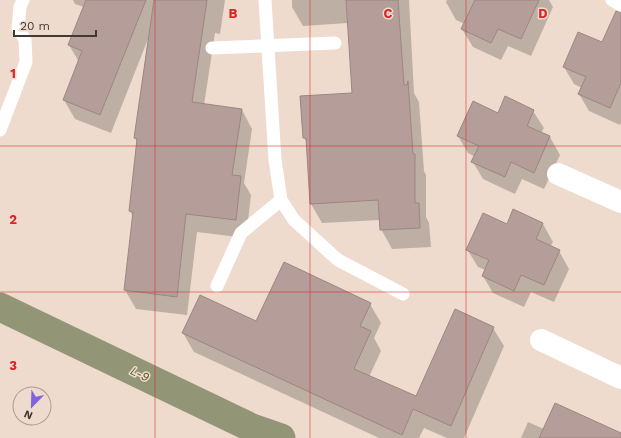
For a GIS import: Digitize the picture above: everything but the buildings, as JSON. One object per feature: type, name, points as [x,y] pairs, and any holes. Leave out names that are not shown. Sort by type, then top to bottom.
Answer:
[{"type":"street","points":[[558,174],[621,202]]},
{"type":"street","points":[[541,340],[621,378]]},
{"type":"lane","points":[[0,130],[26,62],[25,40],[18,28],[20,7],[23,0]]},
{"type":"lane","points":[[265,0],[275,160],[282,200],[294,220],[338,260],[403,294]]},
{"type":"lane","points":[[612,0],[621,5]]},
{"type":"lane","points":[[212,48],[335,43]]},
{"type":"lane","points":[[217,286],[241,233],[282,200]]},
{"type":"waterway","name":"L-9","points":[[0,307],[252,428],[281,438]]}]
